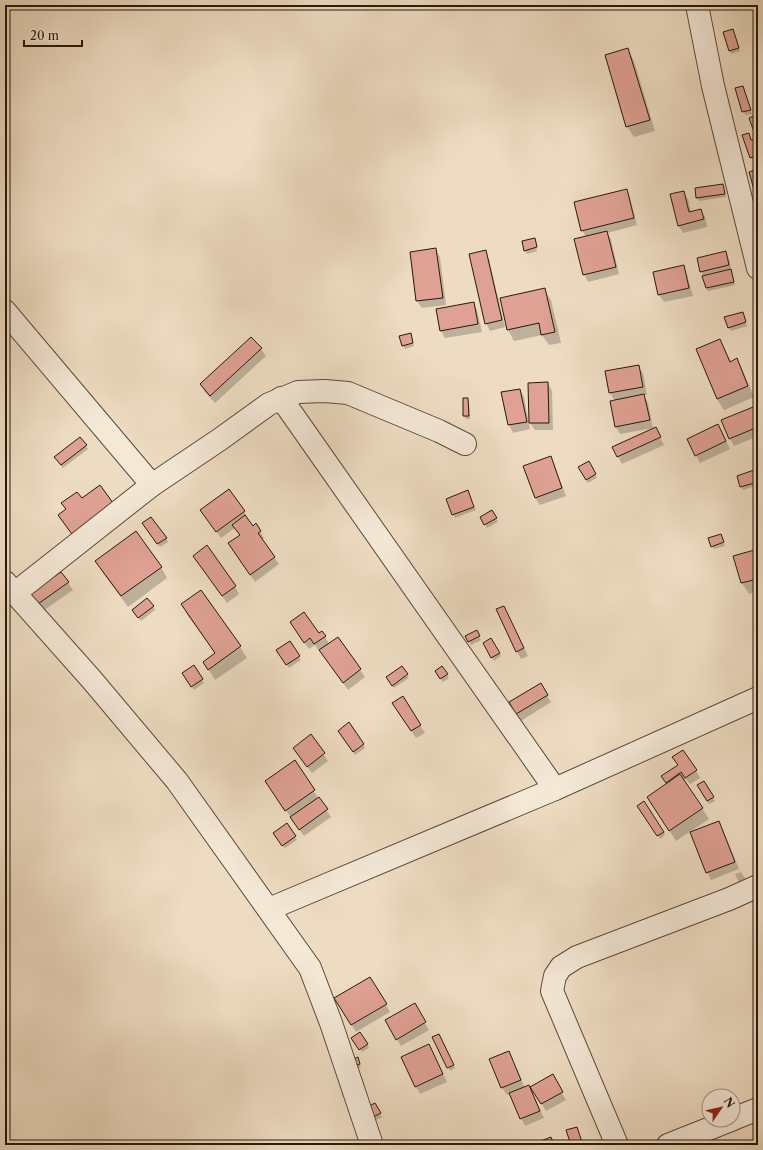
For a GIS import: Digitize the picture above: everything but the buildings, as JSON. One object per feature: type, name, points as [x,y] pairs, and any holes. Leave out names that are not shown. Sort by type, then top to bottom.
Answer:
[{"type":"street","points":[[696,5],[713,86],[758,268]]},
{"type":"street","points":[[5,312],[152,485]]},
{"type":"street","points":[[372,1145],[331,1023],[310,968],[177,781],[92,680],[10,588],[152,485],[269,404],[298,392],[325,391],[348,393],[439,431],[465,444]]},
{"type":"street","points":[[282,398],[555,789]]},
{"type":"street","points":[[269,909],[555,789],[758,698]]},
{"type":"street","points":[[617,1145],[552,991],[555,976],[561,967],[577,957],[729,899],[758,886]]},
{"type":"street","points":[[741,1117],[758,1110]]},
{"type":"street","points":[[668,1145],[712,1128]]}]
